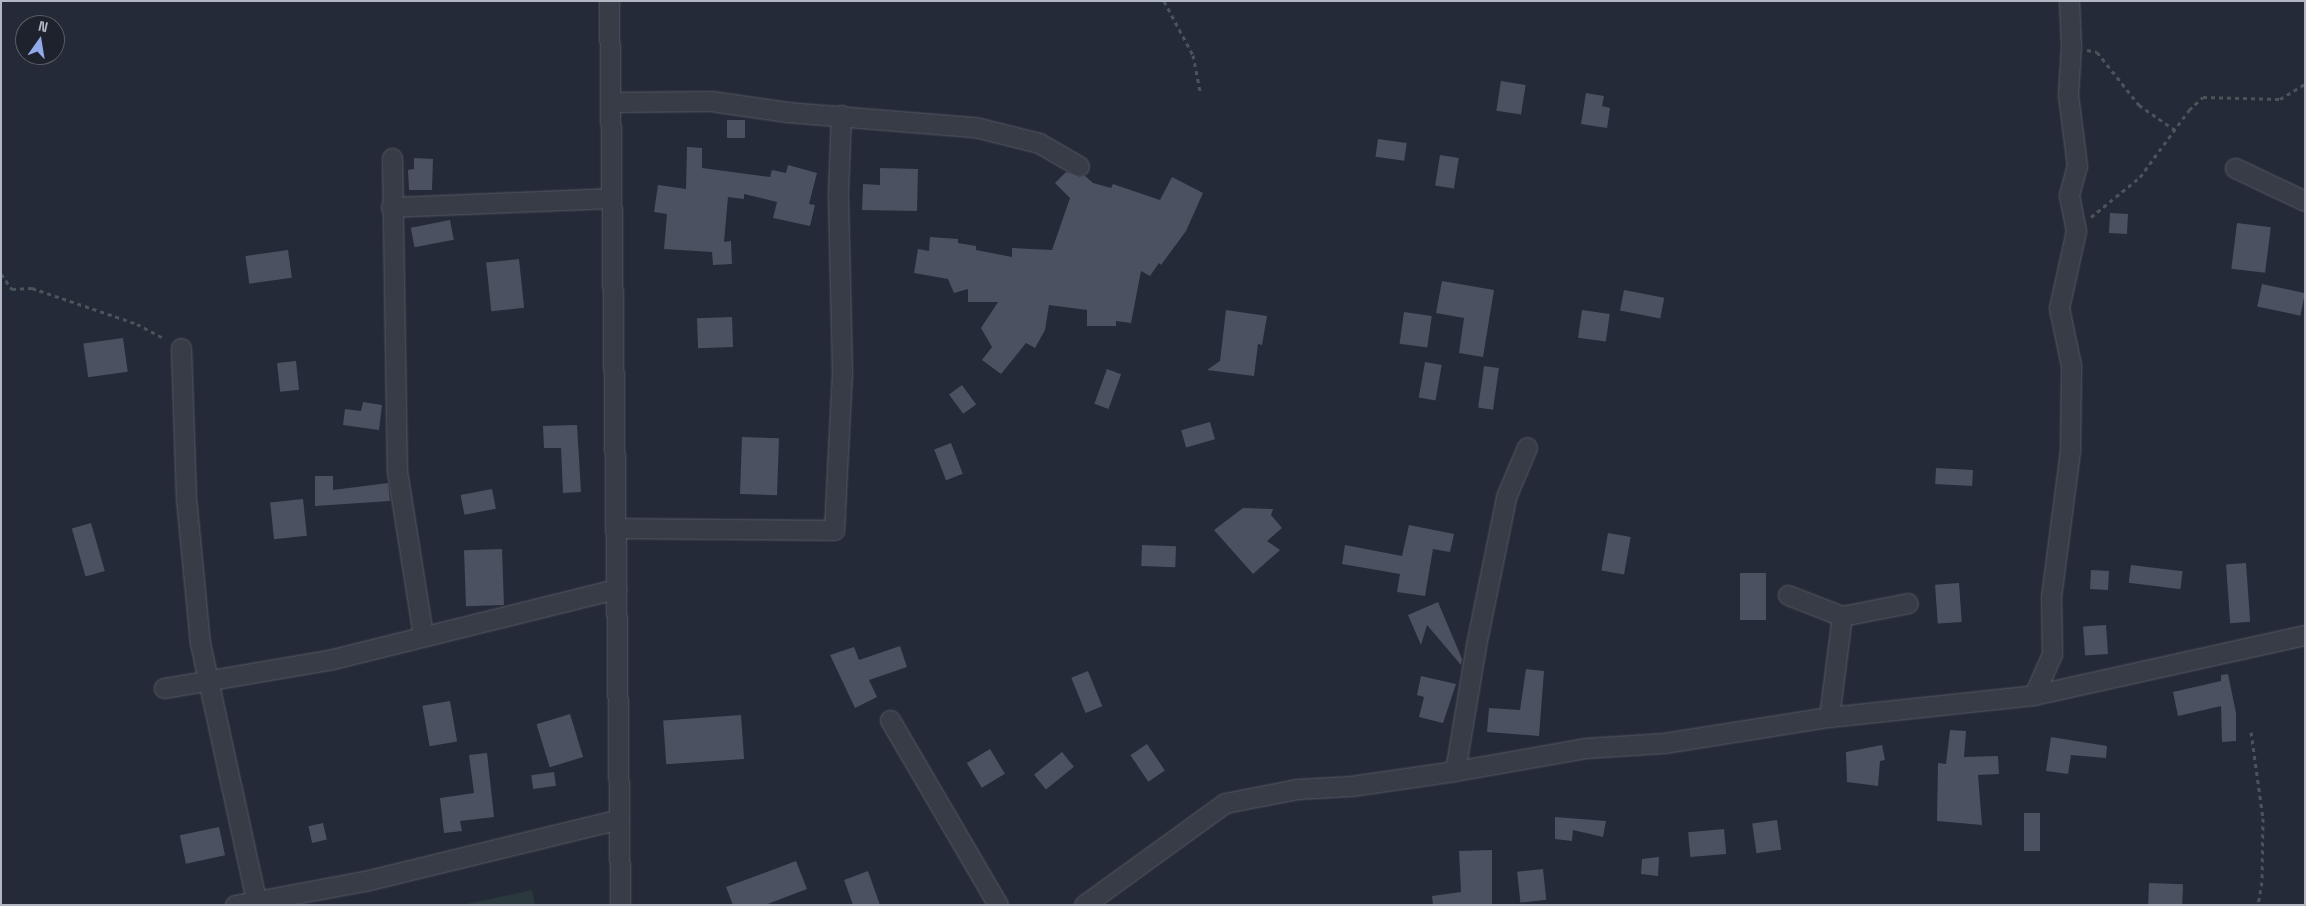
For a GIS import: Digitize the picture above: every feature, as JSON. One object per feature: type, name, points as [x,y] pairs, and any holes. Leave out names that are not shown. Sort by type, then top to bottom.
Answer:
[{"type":"street","points":[[610,1],[620,905]]},
{"type":"street","points":[[2034,695],[2052,654],[2051,597],[2070,450],[2071,365],[2059,308],[2076,231],[2069,195],[2077,166],[2068,96],[2071,46],[2069,1]]},
{"type":"street","points":[[612,102],[711,101],[787,112],[975,127],[1039,143],[1079,166]]},
{"type":"street","points":[[617,528],[834,530],[842,373],[838,192],[841,116]]},
{"type":"street","points":[[392,158],[397,471],[423,636]]},
{"type":"street","points":[[2235,168],[2305,201]]},
{"type":"street","points":[[392,207],[611,198]]},
{"type":"street","points":[[181,348],[186,498],[200,643],[210,681],[257,903]]},
{"type":"street","points":[[1455,771],[1476,645],[1506,498],[1527,447]]},
{"type":"street","points":[[164,688],[333,658],[616,589]]},
{"type":"street","points":[[1788,595],[1813,608],[1842,616],[1908,603]]},
{"type":"street","points":[[1829,717],[1842,616]]},
{"type":"street","points":[[1084,905],[1225,803],[1297,789],[1351,786],[1455,771],[1585,748],[1664,743],[1829,717],[2034,695],[2305,635]]},
{"type":"street","points":[[890,720],[998,905]]},
{"type":"street","points":[[235,905],[257,903],[365,881],[619,819]]},
{"type":"path","points":[[1164,1],[1193,55],[1200,91]]},
{"type":"path","points":[[2071,46],[2097,52],[2139,105],[2175,130]]},
{"type":"path","points":[[2076,231],[2140,177],[2175,130],[2204,97],[2280,98],[2305,84]]},
{"type":"path","points":[[1,274],[12,289],[32,288],[137,324],[181,348]]},
{"type":"path","points":[[2250,732],[2263,818],[2262,882],[2258,905]]},
{"type":"shaded area","points":[[532,890],[535,905],[462,905]]},
{"type":"building","points":[[1501,81],[1526,85],[1521,115],[1496,111]]},
{"type":"building","points":[[1586,93],[1604,96],[1602,106],[1610,108],[1607,128],[1581,124]]},
{"type":"building","points":[[727,120],[745,120],[745,138],[727,138]]},
{"type":"building","points":[[1378,139],[1407,143],[1404,161],[1375,157]]},
{"type":"building","points":[[687,147],[702,148],[702,168],[770,177],[772,170],[786,173],[788,165],[817,173],[809,204],[815,205],[810,226],[773,218],[777,202],[744,194],[744,199],[728,197],[724,242],[731,241],[732,264],[713,265],[712,252],[664,249],[667,214],[654,212],[658,185],[686,189]]},
{"type":"building","points":[[1440,155],[1459,158],[1454,189],[1435,186]]},
{"type":"building","points":[[414,158],[433,159],[432,190],[409,190],[408,170],[414,169]]},
{"type":"building","points":[[880,168],[918,169],[917,211],[862,210],[863,184],[880,185]]},
{"type":"building","points":[[1066,172],[1079,177],[1085,176],[1093,183],[1111,188],[1113,184],[1160,200],[1172,177],[1203,193],[1186,231],[1161,265],[1159,263],[1150,276],[1141,271],[1131,323],[1116,321],[1116,326],[1087,326],[1087,310],[1049,305],[1045,330],[1035,348],[1026,343],[1001,374],[982,360],[992,347],[981,328],[998,302],[968,302],[968,289],[954,293],[948,279],[914,273],[918,249],[929,251],[930,237],[958,239],[958,243],[976,246],[976,250],[1012,257],[1012,248],[1052,250],[1070,198],[1055,183]]},
{"type":"building","points":[[2110,213],[2128,214],[2127,234],[2109,233]]},
{"type":"building","points":[[450,220],[454,240],[415,247],[411,228]]},
{"type":"building","points":[[2237,223],[2271,227],[2265,273],[2231,269]]},
{"type":"building","points":[[288,250],[292,278],[249,284],[245,256]]},
{"type":"building","points":[[519,259],[524,308],[491,311],[486,262]]},
{"type":"building","points":[[1442,281],[1494,290],[1483,357],[1459,353],[1464,318],[1436,313]]},
{"type":"building","points":[[2262,284],[2305,293],[2300,316],[2257,306]]},
{"type":"building","points":[[1624,290],[1664,298],[1660,318],[1620,311]]},
{"type":"building","points":[[1226,310],[1267,316],[1262,345],[1258,344],[1254,376],[1207,370],[1220,361]]},
{"type":"building","points":[[1582,310],[1610,314],[1606,342],[1578,338]]},
{"type":"building","points":[[1404,312],[1432,316],[1427,348],[1400,344]]},
{"type":"building","points":[[732,317],[733,347],[698,348],[697,318]]},
{"type":"building","points":[[123,338],[128,372],[88,377],[83,344]]},
{"type":"building","points":[[296,361],[299,390],[280,392],[277,363]]},
{"type":"building","points":[[1425,362],[1442,365],[1435,400],[1419,397]]},
{"type":"building","points":[[1484,366],[1499,368],[1493,410],[1478,408]]},
{"type":"building","points":[[1107,369],[1121,374],[1108,409],[1094,404]]},
{"type":"building","points":[[962,385],[976,404],[963,414],[949,394]]},
{"type":"building","points":[[363,402],[382,405],[379,430],[343,425],[345,409],[361,411]]},
{"type":"building","points":[[1210,422],[1215,439],[1186,448],[1181,430]]},
{"type":"building","points":[[577,425],[581,492],[563,493],[561,448],[544,448],[543,426]]},
{"type":"building","points":[[742,437],[779,438],[777,495],[740,494]]},
{"type":"building","points":[[951,443],[963,474],[946,480],[934,449]]},
{"type":"building","points":[[1936,468],[1973,470],[1972,486],[1935,484]]},
{"type":"building","points":[[315,476],[333,476],[333,490],[388,483],[390,501],[315,506]]},
{"type":"building","points":[[492,489],[496,509],[464,515],[461,495]]},
{"type":"building","points":[[303,499],[307,536],[274,539],[270,502]]},
{"type":"building","points":[[1243,508],[1273,509],[1271,515],[1282,528],[1267,541],[1280,550],[1253,574],[1214,530]]},
{"type":"building","points":[[91,523],[105,571],[86,577],[72,529]]},
{"type":"building","points":[[1409,525],[1454,534],[1450,552],[1433,549],[1425,596],[1397,592],[1400,574],[1342,564],[1345,545],[1402,556]]},
{"type":"building","points":[[1608,533],[1631,537],[1624,574],[1601,570]]},
{"type":"building","points":[[1142,545],[1176,546],[1175,567],[1141,566]]},
{"type":"building","points":[[502,549],[504,605],[466,606],[464,550]]},
{"type":"building","points":[[2246,563],[2250,622],[2230,623],[2226,564]]},
{"type":"building","points":[[2131,565],[2183,571],[2180,589],[2129,583]]},
{"type":"building","points":[[2091,570],[2109,571],[2108,590],[2090,589]]},
{"type":"building","points":[[1740,573],[1766,573],[1766,620],[1740,620]]},
{"type":"building","points":[[1959,583],[1962,622],[1938,624],[1935,585]]},
{"type":"building","points":[[1438,602],[1462,659],[1461,665],[1427,625],[1421,645],[1408,615]]},
{"type":"building","points":[[2106,625],[2108,654],[2085,656],[2083,627]]},
{"type":"building","points":[[900,646],[907,667],[869,680],[877,697],[855,708],[830,655],[854,647],[859,660]]},
{"type":"building","points":[[1526,669],[1544,671],[1539,736],[1487,732],[1489,708],[1520,710]]},
{"type":"building","points":[[1088,671],[1102,706],[1086,713],[1071,678]]},
{"type":"building","points":[[2228,674],[2236,713],[2236,741],[2222,742],[2221,706],[2178,716],[2173,692],[2221,681],[2221,675]]},
{"type":"building","points":[[1421,676],[1456,684],[1443,723],[1419,717],[1424,697],[1417,695]]},
{"type":"building","points":[[450,701],[457,741],[430,746],[422,706]]},
{"type":"building","points":[[570,714],[583,757],[550,767],[537,724]]},
{"type":"building","points":[[741,715],[744,759],[666,764],[663,720]]},
{"type":"building","points":[[1950,730],[1966,731],[1964,757],[1998,756],[1999,774],[1978,775],[1982,825],[1937,821],[1938,763],[1946,764]]},
{"type":"building","points":[[2051,737],[2107,746],[2106,758],[2071,755],[2068,774],[2046,771]]},
{"type":"building","points":[[1147,744],[1165,771],[1148,782],[1130,755]]},
{"type":"building","points":[[1882,745],[1885,760],[1880,761],[1878,786],[1847,782],[1846,752]]},
{"type":"building","points":[[990,749],[1005,774],[982,788],[967,763]]},
{"type":"building","points":[[1062,752],[1074,767],[1046,789],[1034,775]]},
{"type":"building","points":[[487,753],[494,817],[460,821],[462,831],[444,833],[440,798],[474,793],[469,755]]},
{"type":"building","points":[[554,772],[556,786],[533,789],[531,775]]},
{"type":"building","points":[[2024,813],[2040,813],[2040,851],[2024,851]]},
{"type":"building","points":[[1555,817],[1606,821],[1603,837],[1573,830],[1572,841],[1555,839]]},
{"type":"building","points":[[1777,820],[1781,850],[1756,853],[1752,823]]},
{"type":"building","points":[[323,823],[327,840],[312,843],[308,826]]},
{"type":"building","points":[[219,827],[225,855],[186,864],[180,835]]},
{"type":"building","points":[[1724,829],[1726,854],[1690,857],[1688,832]]},
{"type":"building","points":[[1492,850],[1492,905],[1433,905],[1432,896],[1461,892],[1459,851]]},
{"type":"building","points":[[1659,857],[1658,876],[1641,874],[1642,859]]},
{"type":"building","points":[[796,861],[807,889],[765,905],[733,905],[726,887]]},
{"type":"building","points":[[1543,869],[1546,900],[1520,903],[1517,872]]},
{"type":"building","points":[[868,871],[880,905],[853,905],[844,880]]},
{"type":"building","points":[[2149,883],[2183,884],[2182,905],[2148,905]]}]
